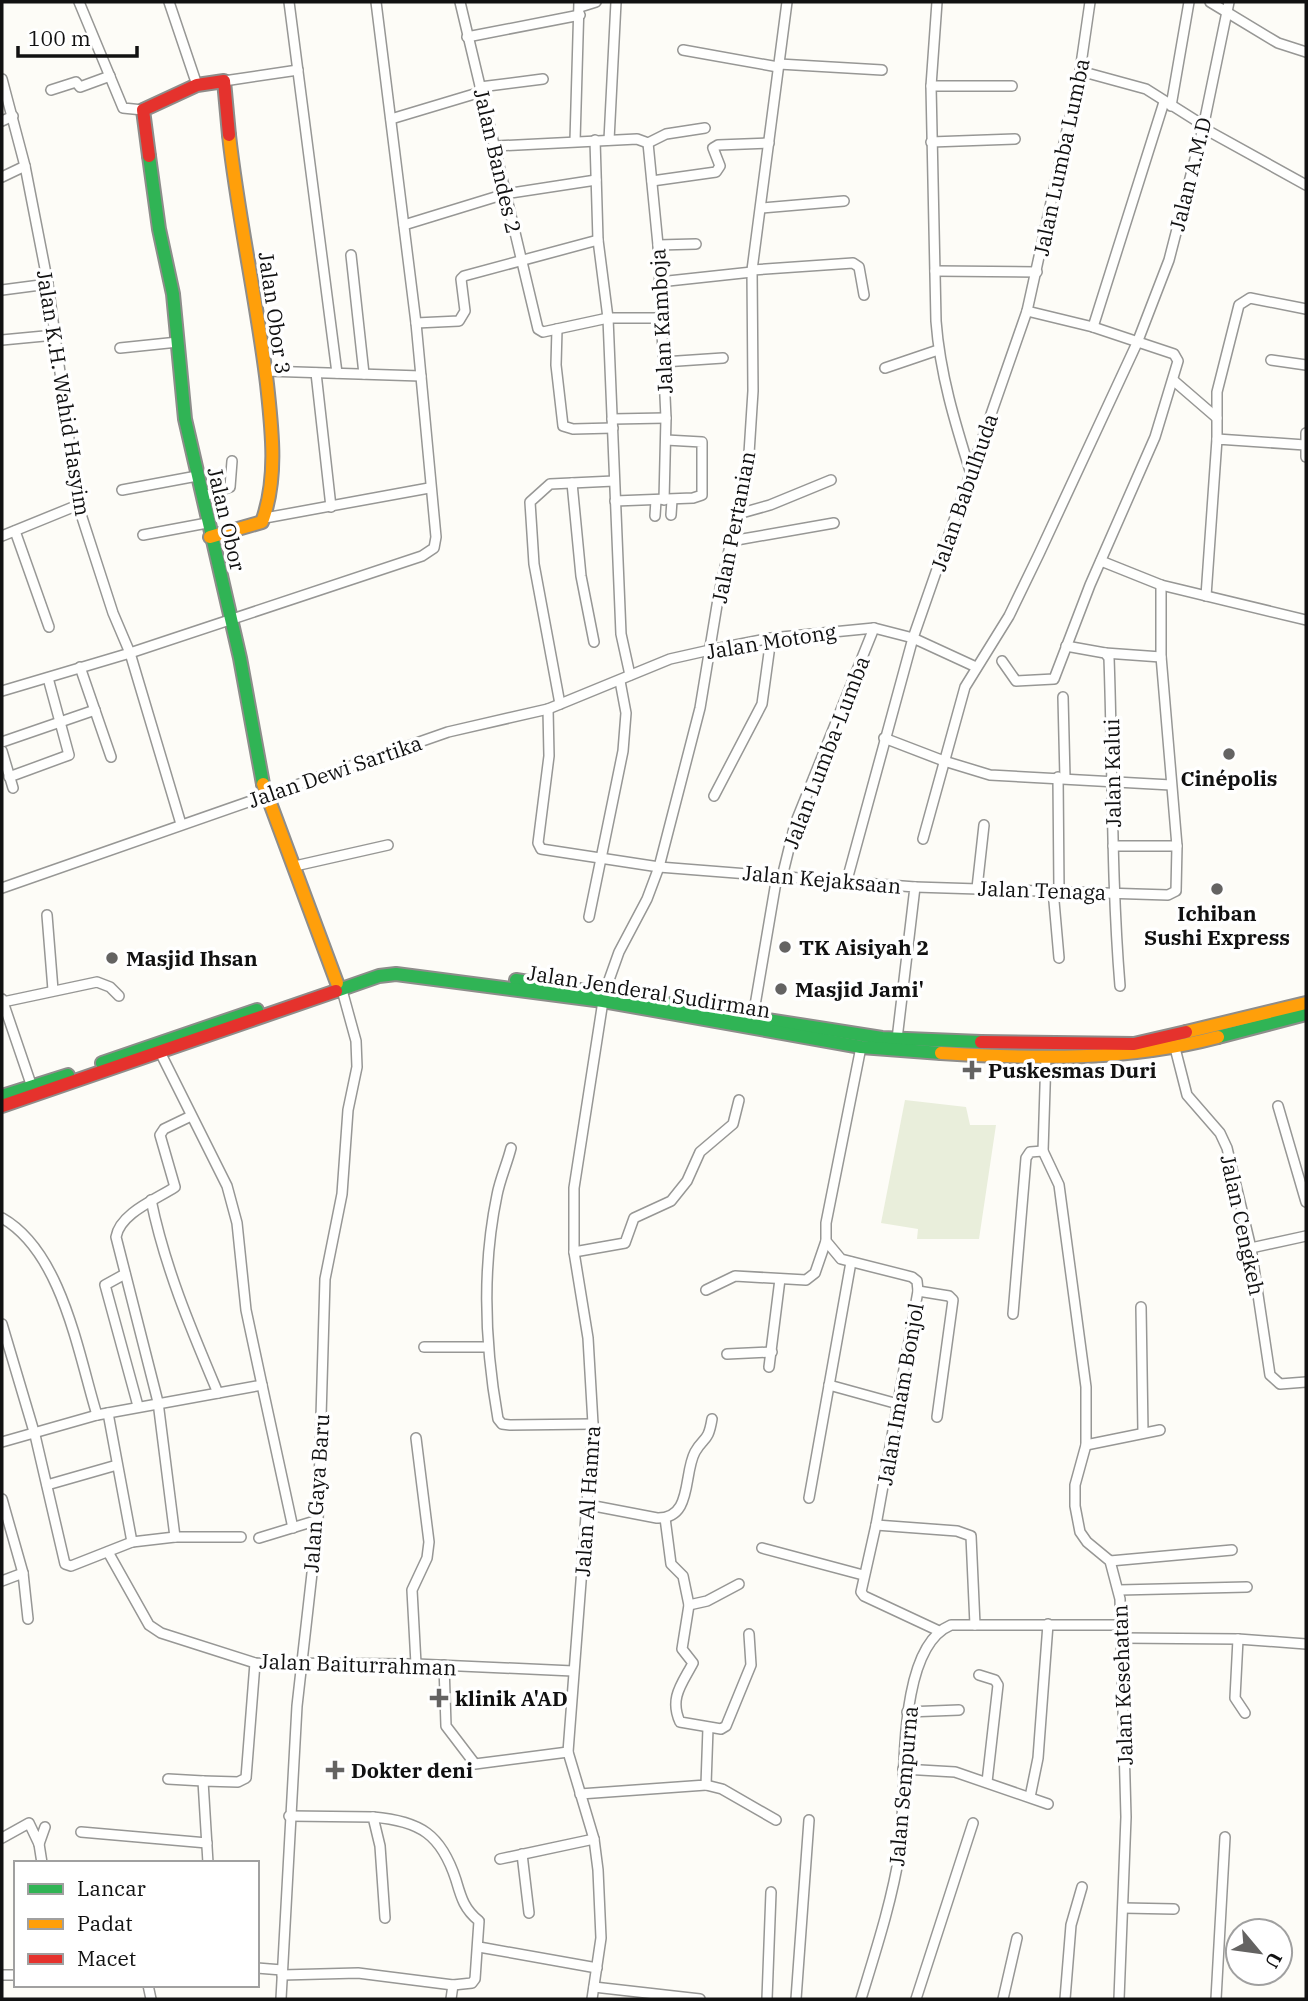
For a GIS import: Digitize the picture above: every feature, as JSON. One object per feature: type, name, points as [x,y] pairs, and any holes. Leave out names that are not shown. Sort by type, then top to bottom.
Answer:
[{"type":"street","points":[[79,2],[123,108],[143,110],[197,85],[298,70]]},
{"type":"street","points":[[169,2],[197,85]]},
{"type":"street","points":[[289,2],[337,373]]},
{"type":"street","points":[[2,691],[130,653],[429,552],[436,544],[416,323],[376,2]]},
{"type":"street","name":"Jalan Bandes 2","points":[[460,2],[536,320],[543,332],[557,329]]},
{"type":"street","points":[[467,37],[596,2]]},
{"type":"street","points":[[609,140],[616,2]]},
{"type":"street","name":"Jalan Pertanian","points":[[603,998],[619,952],[647,899],[659,867],[700,708],[731,541],[748,469],[753,408],[752,271],[787,2]]},
{"type":"street","points":[[937,2],[931,142],[938,350],[950,408],[971,474]]},
{"type":"street","name":"Jalan Lumba Lumba","points":[[1027,311],[1080,71],[1090,2]]},
{"type":"street","points":[[1093,327],[1168,104],[1189,2]]},
{"type":"street","points":[[1210,2],[1278,43],[1306,52]]},
{"type":"street","name":"Jalan A.M.D","points":[[923,839],[965,687],[1024,587],[1137,343],[1168,260],[1203,126],[1229,2]]},
{"type":"street","points":[[575,141],[580,8]]},
{"type":"street","points":[[682,50],[779,65],[882,71]]},
{"type":"street","points":[[1080,71],[1132,83],[1306,185]]},
{"type":"street","points":[[51,90],[76,82],[80,88],[110,76]]},
{"type":"street","name":"Jalan K.H. Wahid Hasyim","points":[[2,79],[25,166],[48,284],[78,505],[113,613],[130,653],[181,824]]},
{"type":"street","points":[[391,119],[481,89],[543,79]]},
{"type":"street","name":"Jalan Obor 3","points":[[224,82],[235,185],[265,371],[272,465],[265,518]]},
{"type":"street","points":[[932,86],[1012,86]]},
{"type":"street","name":"Jalan Obor","points":[[143,110],[178,342],[185,419],[210,537],[231,618],[265,795],[295,866],[340,987]]},
{"type":"street","points":[[2,121],[13,116]]},
{"type":"street","points":[[496,146],[641,139],[648,143],[666,134],[705,128]]},
{"type":"street","points":[[931,142],[1015,139]]},
{"type":"street","points":[[595,140],[598,240],[608,318],[621,634],[630,676]]},
{"type":"street","name":"Jalan Kamboja","points":[[648,143],[658,245],[666,418],[664,500]]},
{"type":"street","points":[[652,181],[716,172],[720,166],[713,148],[718,145],[769,143]]},
{"type":"street","points":[[2,177],[25,166]]},
{"type":"street","points":[[404,225],[505,194],[596,180]]},
{"type":"street","points":[[761,208],[844,201]]},
{"type":"street","points":[[416,323],[460,321],[465,310],[461,287],[464,276],[598,240]]},
{"type":"street","points":[[658,245],[696,244]]},
{"type":"street","points":[[351,255],[365,374]]},
{"type":"street","points":[[659,282],[853,263],[859,267],[864,295]]},
{"type":"street","points":[[935,271],[1037,272]]},
{"type":"street","points":[[2,290],[48,284]]},
{"type":"street","points":[[1206,596],[1217,439],[1217,392],[1239,305],[1250,298],[1306,309]]},
{"type":"street","points":[[1002,661],[1016,681],[1049,681],[1055,676],[1155,437],[1178,361],[1176,356],[1093,327],[1027,311]]},
{"type":"street","name":"Jalan Babulhuda","points":[[884,738],[913,638],[1027,311]]},
{"type":"street","points":[[660,318],[608,318],[557,329],[556,365],[563,426],[573,429],[666,418]]},
{"type":"street","points":[[2,340],[55,335]]},
{"type":"street","points":[[120,348],[178,342]]},
{"type":"street","points":[[885,368],[938,350]]},
{"type":"street","points":[[663,362],[723,358]]},
{"type":"street","points":[[1271,360],[1306,365]]},
{"type":"street","points":[[265,371],[421,376]]},
{"type":"street","points":[[316,373],[331,507]]},
{"type":"street","points":[[1173,380],[1217,418]]},
{"type":"street","points":[[1306,433],[1306,457]]},
{"type":"street","points":[[1217,439],[1305,445]]},
{"type":"street","points":[[615,501],[664,500],[702,495],[702,442],[666,440]]},
{"type":"street","points":[[202,497],[230,487],[232,461]]},
{"type":"street","points":[[122,490],[197,475]]},
{"type":"street","points":[[738,514],[770,505],[831,480]]},
{"type":"street","points":[[560,704],[534,564],[530,502],[550,484],[614,481]]},
{"type":"street","points":[[572,483],[581,576],[593,642]]},
{"type":"street","points":[[210,537],[257,525],[265,518],[429,488]]},
{"type":"street","points":[[664,500],[671,515]]},
{"type":"street","points":[[655,516],[664,500]]},
{"type":"street","points":[[2,536],[78,505]]},
{"type":"street","points":[[143,535],[207,523]]},
{"type":"street","points":[[731,541],[834,523]]},
{"type":"street","points":[[15,531],[49,627]]},
{"type":"street","points":[[1101,561],[1161,585],[1306,620]]},
{"type":"street","points":[[1113,846],[1177,846],[1161,657],[1161,585]]},
{"type":"street","name":"Jalan Motong","points":[[670,659],[771,638],[874,628],[913,638],[976,667]]},
{"type":"street","name":"Jalan Lumba-Lumba","points":[[753,1017],[780,876],[795,824],[874,628]]},
{"type":"street","points":[[714,796],[762,704],[771,638]]},
{"type":"street","points":[[1066,646],[1106,654],[1161,657]]},
{"type":"street","name":"Jalan Kalui","points":[[1106,654],[1114,780],[1112,892],[1120,986]]},
{"type":"street","name":"Jalan Dewi Sartika","points":[[2,888],[448,732],[548,709],[670,659]]},
{"type":"street","points":[[80,667],[111,757]]},
{"type":"street","points":[[9,777],[68,757],[48,678]]},
{"type":"street","points":[[589,916],[623,751],[626,713],[620,681]]},
{"type":"street","points":[[1059,958],[1056,890],[1063,697]]},
{"type":"street","points":[[2,742],[95,709]]},
{"type":"street","name":"Jalan Kejaksaan","points":[[548,709],[549,756],[538,846],[544,850],[659,867],[915,887],[897,1039]]},
{"type":"street","points":[[847,880],[884,738],[990,775],[1171,785]]},
{"type":"street","points":[[2,751],[13,788]]},
{"type":"street","points":[[977,888],[984,825]]},
{"type":"street","points":[[295,866],[388,845]]},
{"type":"street","name":"Jalan Tenaga","points":[[915,887],[1168,895],[1177,888],[1177,846]]},
{"type":"street","points":[[47,915],[53,990]]},
{"type":"street","name":"Jalan Jenderal Sudirman","points":[[2,1096],[197,1035],[340,987],[372,972],[410,968],[538,982],[603,998],[786,1026],[897,1039],[1094,1050],[1129,1055],[1175,1048],[1306,1014]]},
{"type":"street","points":[[32,1087],[2,1001],[97,982],[110,987],[119,996]]},
{"type":"street","name":"Jalan Gaya Baru","points":[[281,1999],[289,1816],[301,1664],[318,1520],[325,1279],[342,1194],[348,1110],[357,1068],[356,1041],[340,987]]},
{"type":"street","name":"Jalan Jenderal Sudirman","points":[[603,998],[753,1017],[861,1047],[1046,1056],[1160,1040],[1306,1003]]},
{"type":"street","name":"Jalan Al Hamra","points":[[593,1999],[601,1908],[594,1839],[568,1752],[589,1505],[593,1424],[588,1338],[574,1252],[574,1188],[603,998]]},
{"type":"street","name":"Jalan Jenderal Sudirman","points":[[2,1106],[160,1052],[197,1035]]},
{"type":"street","points":[[706,1290],[736,1276],[812,1278],[826,1241],[826,1223],[861,1047]]},
{"type":"street","name":"Jalan Cengkeh","points":[[1175,1048],[1187,1095],[1220,1133],[1227,1148],[1251,1248],[1270,1375],[1280,1384],[1306,1382]]},
{"type":"street","points":[[160,1052],[227,1186],[237,1223],[246,1310],[293,1528]]},
{"type":"street","points":[[1046,1056],[1042,1150],[1059,1185],[1086,1387],[1086,1445],[1075,1485],[1080,1532],[1087,1542],[1110,1561],[1232,1550]]},
{"type":"street","points":[[574,1252],[625,1243],[634,1219],[671,1201],[687,1181],[700,1152],[733,1124],[739,1100]]},
{"type":"street","points":[[1278,1106],[1306,1202]]},
{"type":"street","points":[[175,1537],[158,1402],[116,1242],[117,1231],[151,1200],[175,1187],[160,1139],[161,1132],[191,1116]]},
{"type":"street","points":[[511,1148],[497,1191],[489,1239],[488,1347],[500,1423],[593,1424]]},
{"type":"street","points":[[1013,1314],[1026,1158],[1030,1152],[1042,1150]]},
{"type":"street","points":[[151,1200],[160,1246],[181,1306],[218,1392]]},
{"type":"street","points":[[2,1218],[33,1243],[47,1266],[97,1415]]},
{"type":"street","points":[[1251,1248],[1306,1236]]},
{"type":"street","name":"Jalan Imam Bonjol","points":[[826,1241],[841,1259],[909,1276],[917,1281],[918,1291],[876,1525],[863,1576]]},
{"type":"street","points":[[809,1498],[852,1262]]},
{"type":"street","points":[[125,1274],[107,1281],[105,1287],[138,1406]]},
{"type":"street","points":[[769,1367],[780,1279]]},
{"type":"street","points":[[918,1291],[949,1296],[953,1300],[937,1417]]},
{"type":"street","points":[[1141,1307],[1143,1432]]},
{"type":"street","points":[[2,1324],[35,1435],[65,1564],[71,1566],[132,1542],[175,1537],[241,1537]]},
{"type":"street","points":[[424,1347],[488,1347]]},
{"type":"street","points":[[727,1354],[772,1352]]},
{"type":"street","points":[[2,1442],[138,1406],[262,1385]]},
{"type":"street","points":[[829,1385],[898,1404]]},
{"type":"street","points":[[108,1413],[132,1542]]},
{"type":"street","points":[[589,1505],[665,1518],[681,1505],[694,1454],[706,1440],[712,1419]]},
{"type":"street","points":[[1086,1445],[1160,1430]]},
{"type":"street","points":[[416,1438],[429,1542],[427,1558],[412,1590],[416,1664]]},
{"type":"street","points":[[47,1485],[117,1465]]},
{"type":"street","points":[[2,1499],[23,1573],[28,1619]]},
{"type":"street","points":[[665,1518],[671,1564],[683,1576],[689,1605],[682,1649],[693,1663],[677,1690],[674,1703],[682,1723],[722,1729],[726,1726],[751,1665],[750,1634]]},
{"type":"street","points":[[259,1538],[318,1520]]},
{"type":"street","points":[[876,1525],[957,1531],[971,1536],[974,1544],[975,1625]]},
{"type":"street","points":[[762,1548],[863,1576],[861,1592],[864,1596],[939,1631],[951,1625],[1120,1625]]},
{"type":"street","name":"Jalan Baiturrahman","points":[[108,1552],[149,1625],[161,1633],[255,1663],[416,1664],[573,1671]]},
{"type":"street","name":"Jalan Kesehatan","points":[[1110,1561],[1118,1590],[1126,1817],[1119,1999]]},
{"type":"street","points":[[2,1581],[23,1573]]},
{"type":"street","points":[[689,1605],[708,1600],[739,1584]]},
{"type":"street","points":[[1118,1590],[1247,1587]]},
{"type":"street","points":[[1030,1797],[1038,1758],[1048,1624]]},
{"type":"street","name":"Jalan Sempurna","points":[[861,1999],[896,1870],[907,1712],[922,1661],[939,1631]]},
{"type":"street","points":[[1121,1638],[1238,1639],[1306,1644]]},
{"type":"street","points":[[1238,1639],[1235,1698],[1245,1713]]},
{"type":"street","points":[[168,1779],[238,1782],[246,1778],[255,1663]]},
{"type":"street","points":[[444,1665],[446,1726],[475,1765],[568,1752]]},
{"type":"street","points":[[979,1675],[995,1680],[998,1685],[987,1782]]},
{"type":"street","points":[[907,1712],[959,1710]]},
{"type":"street","points":[[706,1786],[708,1728]]},
{"type":"street","points":[[903,1769],[955,1772],[1048,1804]]},
{"type":"street","points":[[203,1781],[208,1861]]},
{"type":"street","points":[[580,1794],[706,1786],[722,1789],[776,1819]]},
{"type":"street","points":[[259,1968],[282,1972],[358,1973],[453,1986],[474,1982],[481,1926],[467,1911],[442,1849],[429,1834],[413,1823],[373,1817],[289,1816]]},
{"type":"street","points":[[373,1817],[380,1846],[385,1918]]},
{"type":"street","points":[[796,1999],[809,1820]]},
{"type":"street","points":[[2,1838],[29,1823],[39,1844],[42,1861]]},
{"type":"street","points":[[916,1999],[973,1824]]},
{"type":"street","points":[[39,1844],[45,1827]]},
{"type":"street","points":[[81,1832],[207,1843]]},
{"type":"street","points":[[1216,1999],[1226,1837]]},
{"type":"street","points":[[500,1859],[594,1839]]},
{"type":"street","points":[[522,1854],[529,1913]]},
{"type":"street","points":[[1065,1999],[1071,1925],[1082,1887]]},
{"type":"street","points":[[767,1999],[771,1892]]},
{"type":"street","points":[[1123,1908],[1174,1909]]},
{"type":"street","points":[[1003,1999],[1017,1938]]},
{"type":"street","points":[[479,1947],[597,1968]]},
{"type":"street","points":[[451,1999],[453,1986]]},
{"type":"street","points":[[594,1987],[700,1999]]},
{"type":"green space","points":[[905,1100],[966,1107],[970,1125],[996,1125],[979,1239],[917,1239],[918,1229],[881,1223]]},
{"type":"traffic: fast","points":[[149,156],[159,229],[173,294],[185,419],[240,658],[263,784]]},
{"type":"traffic: fast","points":[[336,991],[379,976],[396,974],[603,1001],[861,1047],[941,1053]]},
{"type":"traffic: fast","points":[[516,980],[882,1038],[981,1042]]},
{"type":"traffic: fast","points":[[102,1063],[257,1010]]},
{"type":"traffic: fast","points":[[1218,1037],[1306,1014]]},
{"type":"traffic: fast","points":[[2,1096],[68,1075]]},
{"type":"traffic: slow","points":[[210,537],[262,522],[272,471],[267,384],[229,135]]},
{"type":"traffic: slow","points":[[263,784],[337,983]]},
{"type":"traffic: slow","points":[[1186,1032],[1306,1003]]},
{"type":"traffic: slow","points":[[941,1053],[1081,1056],[1150,1050],[1218,1037]]},
{"type":"traffic: jam","points":[[149,156],[143,110],[197,85],[224,81],[229,135]]},
{"type":"traffic: jam","points":[[2,1106],[336,991]]},
{"type":"traffic: jam","points":[[981,1042],[1134,1044],[1186,1032]]},
{"type":"place","name":"Cinépolis","points":[[1229,754]]},
{"type":"place","name":"Ichiban Sushi Express","points":[[1217,889]]},
{"type":"place","name":"TK Aisiyah 2","points":[[785,947]]},
{"type":"place","name":"Masjid Ihsan","points":[[112,958]]},
{"type":"place","name":"Masjid Jami'","points":[[781,989]]},
{"type":"place","name":"Puskesmas Duri","points":[[972,1070]]},
{"type":"place","name":"klinik A'AD","points":[[439,1698]]},
{"type":"place","name":"Dokter deni","points":[[335,1770]]}]
